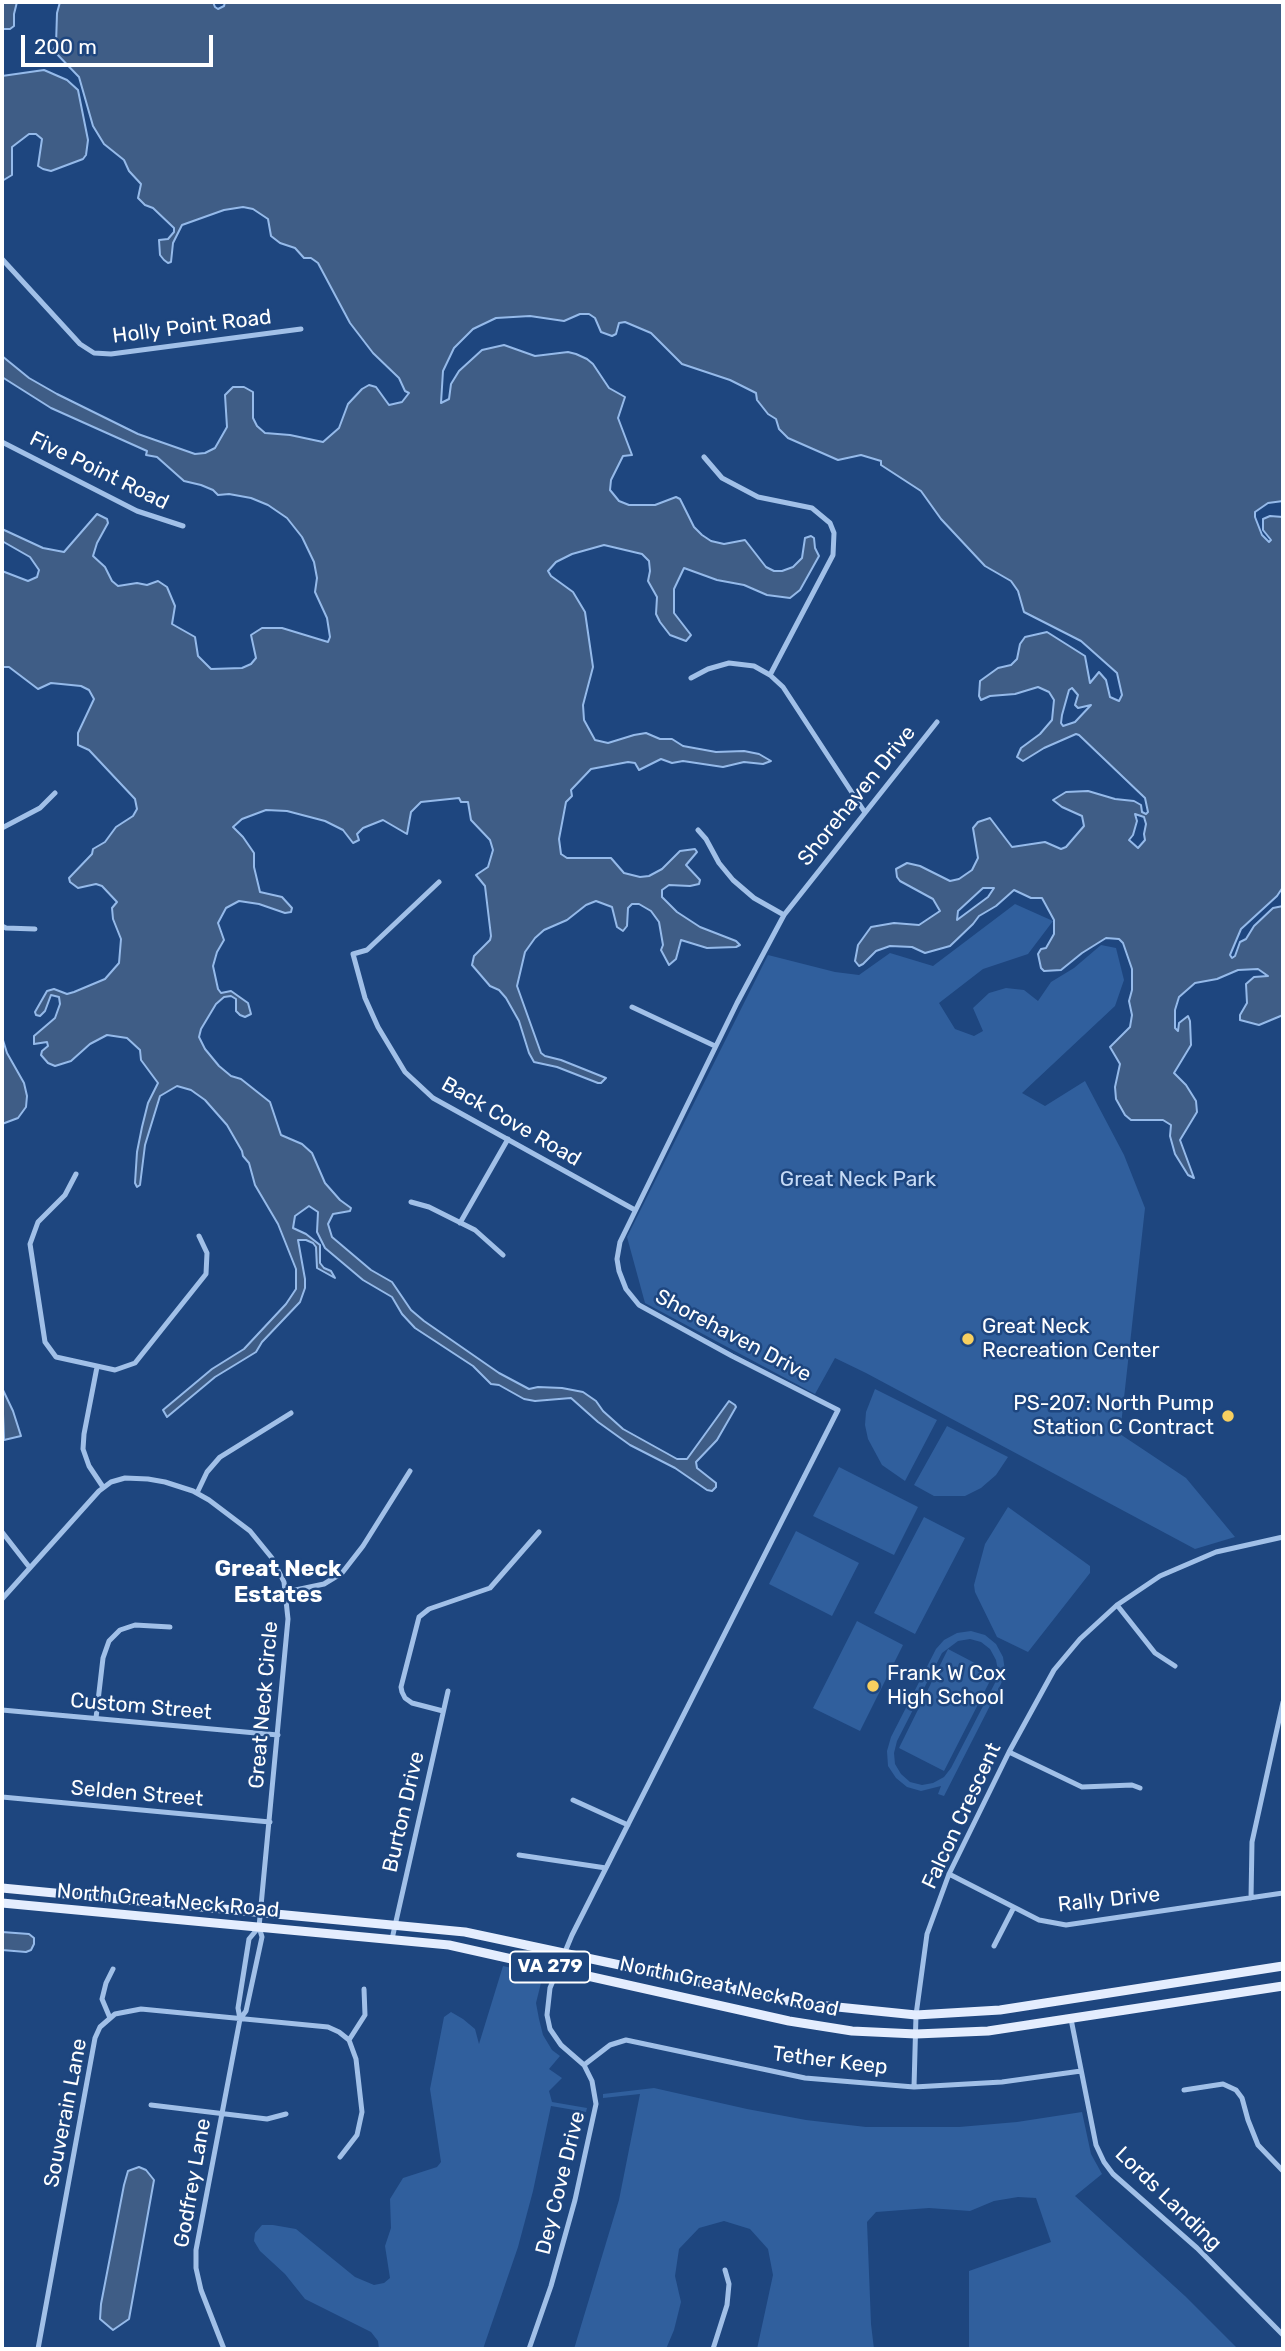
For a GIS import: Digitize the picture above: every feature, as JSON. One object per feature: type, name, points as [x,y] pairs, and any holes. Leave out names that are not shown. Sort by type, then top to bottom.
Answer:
[{"type":"main road","name":"North Great Neck Road","points":[[2,1888],[465,1932],[798,2003],[916,2015],[1000,2010],[1283,1966]]},
{"type":"main road","name":"North Great Neck Road","points":[[2,1903],[449,1945],[789,2021],[852,2031],[915,2034],[988,2031],[1283,1986]]},
{"type":"street","name":"Holly Point Road","points":[[2,259],[80,344],[94,353],[111,354],[301,329]]},
{"type":"street","name":"Five Point Road","points":[[2,442],[137,511],[183,526]]},
{"type":"street","points":[[704,457],[722,478],[758,497],[812,508],[830,523],[834,533],[833,555],[770,675]]},
{"type":"street","points":[[691,678],[708,669],[729,663],[754,666],[770,675],[783,687],[864,811]]},
{"type":"street","name":"Shorehaven Drive","points":[[564,1954],[838,1410],[648,1311],[632,1297],[622,1282],[617,1259],[620,1242],[715,1046],[784,915],[937,722]]},
{"type":"street","points":[[2,828],[40,808],[55,793]]},
{"type":"street","points":[[698,830],[733,880],[754,898],[784,915]]},
{"type":"street","name":"Back Cove Road","points":[[439,882],[367,950],[353,954],[362,988],[378,1027],[413,1081],[433,1098],[635,1210]]},
{"type":"street","points":[[2,926],[35,929]]},
{"type":"street","points":[[632,1007],[715,1046]]},
{"type":"street","points":[[460,1223],[508,1139]]},
{"type":"street","points":[[76,1174],[65,1195],[38,1222],[31,1237],[30,1252],[47,1348],[62,1359],[115,1370],[135,1363],[203,1280],[208,1260],[199,1236]]},
{"type":"street","points":[[411,1202],[429,1207],[460,1223],[485,1238],[503,1255]]},
{"type":"street","points":[[2,1599],[103,1487],[89,1466],[83,1449],[97,1367]]},
{"type":"street","points":[[197,1493],[207,1472],[220,1457],[290,1413]]},
{"type":"street","points":[[286,1592],[324,1584],[342,1573],[363,1546],[410,1471]]},
{"type":"street","name":"Great Neck Circle","points":[[103,1487],[120,1479],[136,1478],[165,1482],[197,1493],[216,1504],[250,1531],[279,1570],[286,1592],[288,1619],[260,1912]]},
{"type":"street","points":[[2,1532],[30,1568]]},
{"type":"street","points":[[443,1711],[412,1703],[402,1692],[419,1617],[429,1609],[490,1588],[539,1532]]},
{"type":"street","name":"Falcon Crescent","points":[[914,2087],[916,2015],[927,1934],[949,1874],[1009,1752],[1054,1670],[1080,1639],[1117,1605],[1160,1576],[1216,1552],[1283,1538]]},
{"type":"street","points":[[1117,1605],[1156,1653],[1175,1666]]},
{"type":"street","points":[[96,1718],[103,1658],[109,1641],[120,1630],[135,1625],[170,1627]]},
{"type":"street","name":"Burton Drive","points":[[392,1940],[448,1691]]},
{"type":"street","points":[[1251,1898],[1252,1842],[1283,1702]]},
{"type":"street","name":"Custom Street","points":[[2,1710],[278,1735]]},
{"type":"street","points":[[1009,1752],[1082,1787],[1132,1785],[1140,1788]]},
{"type":"street","name":"Selden Street","points":[[2,1797],[270,1822]]},
{"type":"street","points":[[573,1800],[628,1825]]},
{"type":"street","points":[[519,1855],[606,1868]]},
{"type":"street","name":"Rally Drive","points":[[949,1874],[1013,1909],[1039,1920],[1066,1925],[1283,1893]]},
{"type":"street","points":[[994,1946],[1013,1909]]},
{"type":"street","name":"Godfrey Lane","points":[[240,2019],[246,2011],[258,1964],[262,1937],[259,1927],[260,1912]]},
{"type":"street","name":"Godfrey Lane","points":[[223,2349],[201,2290],[195,2250],[240,2019],[238,2008],[249,1939],[259,1927]]},
{"type":"street","name":"Dey Cove Drive","points":[[529,2349],[551,2286],[575,2200],[595,2112],[595,2092],[584,2066],[554,2036],[548,2021],[547,2005],[557,1968],[564,1954]]},
{"type":"street","points":[[110,2018],[102,1998],[113,1969]]},
{"type":"street","points":[[340,2157],[356,2135],[362,2112],[356,2059],[349,2040],[365,2015],[364,1989]]},
{"type":"street","name":"Souverain Lane","points":[[38,2349],[91,2058],[100,2027],[124,2011],[141,2009],[328,2027],[349,2040]]},
{"type":"street","name":"Lords Landing","points":[[1071,2019],[1096,2145],[1107,2167],[1197,2248],[1282,2331]]},
{"type":"street","name":"Tether Keep","points":[[584,2066],[610,2045],[635,2040],[805,2078],[914,2087],[1002,2082],[1081,2071]]},
{"type":"street","points":[[1184,2090],[1223,2084],[1236,2090],[1242,2098],[1258,2145],[1283,2171]]},
{"type":"street","points":[[151,2105],[267,2119],[286,2114]]},
{"type":"street","points":[[713,2349],[727,2305],[729,2284],[725,2270]]},
{"type":"green space","name":"Great Neck Park","points":[[1015,904],[1053,921],[1028,954],[983,969],[939,1003],[955,1029],[974,1036],[983,1031],[973,1008],[989,993],[1006,988],[1024,990],[1038,1001],[1051,982],[1074,968],[1101,945],[1116,948],[1124,980],[1115,1006],[1022,1093],[1045,1106],[1085,1081],[1124,1155],[1145,1208],[1120,1434],[1186,1478],[1235,1537],[1195,1549],[835,1358],[815,1394],[645,1303],[627,1237],[768,955],[835,972],[859,975],[890,953],[933,966]]},
{"type":"green space","points":[[875,1389],[937,1420],[905,1481],[882,1465],[868,1439],[866,1412]]},
{"type":"green space","points":[[947,1426],[1008,1457],[996,1475],[981,1488],[965,1496],[934,1496],[914,1485]]},
{"type":"green space","points":[[839,1467],[918,1507],[894,1555],[813,1516]]},
{"type":"green space","points":[[1008,1507],[1090,1566],[1090,1573],[1028,1652],[997,1637],[974,1585],[985,1544]]},
{"type":"green space","points":[[924,1517],[965,1538],[915,1634],[874,1613]]},
{"type":"green space","points":[[796,1531],[859,1563],[832,1616],[769,1584]]},
{"type":"green space","points":[[857,1621],[903,1645],[860,1731],[813,1708]]},
{"type":"green space","points":[[971,1631],[985,1635],[996,1644],[1003,1657],[1005,1671],[1001,1684],[944,1796],[938,1794],[941,1786],[921,1791],[907,1787],[896,1778],[888,1766],[887,1751],[891,1737],[936,1649],[944,1640],[957,1633]],"holes":[[[970,1639],[981,1642],[990,1649],[996,1660],[996,1681],[944,1777],[922,1785],[910,1782],[895,1764],[897,1741],[942,1653],[958,1641]]]},
{"type":"green space","points":[[948,1649],[994,1673],[944,1771],[899,1748]]},
{"type":"green space","points":[[503,1966],[543,1975],[536,2003],[543,2035],[552,2050],[560,2056],[549,2069],[562,2078],[549,2091],[552,2102],[587,2108],[586,2112],[551,2106],[518,2247],[483,2349],[379,2349],[378,2341],[371,2332],[305,2299],[285,2274],[260,2251],[254,2241],[255,2233],[262,2225],[296,2229],[355,2277],[374,2285],[384,2283],[390,2278],[385,2246],[391,2228],[390,2199],[403,2178],[437,2167],[441,2162],[430,2089],[444,2017],[451,2012],[463,2019],[475,2029],[479,2044]]},
{"type":"green space","points":[[654,2088],[806,2120],[866,2127],[959,2127],[1082,2112],[1091,2154],[1102,2174],[1075,2196],[1185,2296],[1238,2349],[969,2349],[969,2271],[1051,2242],[1036,2198],[1018,2197],[994,2201],[970,2211],[929,2208],[876,2212],[867,2222],[874,2349],[757,2349],[773,2275],[768,2249],[750,2229],[724,2221],[699,2228],[679,2249],[675,2276],[681,2302],[666,2349],[574,2349],[619,2200],[640,2094],[603,2098],[603,2094]]},
{"type":"shaded area","points":[[2,2],[17,2],[14,26],[10,29],[2,29]]},
{"type":"shaded area","points":[[60,2],[213,2],[218,9],[224,6],[225,2],[1283,2],[1283,501],[1268,503],[1255,512],[1255,517],[1262,535],[1269,542],[1271,540],[1263,530],[1263,519],[1270,516],[1283,517],[1283,887],[1277,896],[1241,929],[1230,955],[1232,958],[1235,956],[1240,942],[1246,939],[1254,926],[1273,908],[1283,906],[1283,1015],[1259,1025],[1240,1020],[1247,1003],[1246,984],[1254,977],[1268,976],[1258,969],[1238,970],[1217,979],[1195,983],[1179,997],[1175,1010],[1175,1028],[1178,1031],[1179,1023],[1188,1016],[1191,1045],[1174,1073],[1196,1101],[1197,1112],[1180,1140],[1194,1178],[1188,1175],[1175,1154],[1170,1136],[1171,1125],[1163,1120],[1131,1120],[1116,1099],[1115,1087],[1120,1064],[1110,1047],[1130,1027],[1132,1015],[1129,1001],[1132,969],[1119,939],[1106,938],[1061,970],[1044,971],[1038,954],[1041,949],[1046,948],[1054,934],[1054,920],[1042,898],[1031,898],[1014,890],[996,906],[979,916],[950,946],[925,953],[912,947],[890,946],[876,951],[859,966],[855,961],[858,945],[871,927],[894,923],[919,925],[940,911],[933,899],[900,881],[896,869],[907,863],[920,866],[950,881],[959,879],[972,870],[978,858],[973,828],[978,822],[990,818],[1012,847],[1045,842],[1061,849],[1066,847],[1084,826],[1082,816],[1053,800],[1066,792],[1088,791],[1134,801],[1141,805],[1142,812],[1148,812],[1145,798],[1079,735],[1044,748],[1023,761],[1017,757],[1021,748],[1040,734],[1052,720],[1054,700],[1049,692],[1038,687],[981,700],[979,696],[980,681],[998,668],[1011,665],[1017,659],[1020,644],[1025,637],[1047,632],[1085,656],[1090,683],[1099,672],[1106,680],[1110,697],[1119,701],[1122,695],[1117,673],[1081,641],[1024,612],[1018,591],[1011,581],[985,566],[941,519],[921,491],[881,465],[881,461],[861,455],[838,460],[788,438],[779,429],[776,419],[768,414],[757,400],[756,393],[730,380],[682,364],[651,333],[625,322],[619,323],[616,334],[612,336],[601,332],[595,318],[589,314],[580,314],[564,321],[530,316],[496,318],[473,329],[454,348],[443,371],[441,403],[449,399],[451,384],[459,371],[482,350],[504,345],[535,356],[568,352],[576,354],[593,364],[609,388],[625,397],[618,418],[632,455],[623,456],[611,480],[610,490],[619,501],[629,505],[655,505],[676,497],[680,499],[694,527],[702,535],[711,541],[724,544],[745,540],[766,567],[774,571],[793,567],[802,558],[805,538],[814,538],[819,556],[800,590],[790,598],[767,595],[744,585],[717,580],[684,568],[674,589],[674,613],[691,635],[686,641],[670,635],[660,622],[656,614],[657,597],[648,581],[649,561],[642,554],[604,545],[572,554],[556,562],[548,571],[573,592],[585,612],[593,667],[583,705],[584,720],[595,740],[608,743],[646,733],[660,739],[672,739],[683,746],[716,752],[744,751],[759,754],[771,761],[763,764],[744,762],[723,767],[683,761],[672,763],[661,759],[639,770],[635,763],[628,762],[591,769],[571,790],[572,796],[566,802],[559,839],[561,854],[567,858],[611,858],[624,873],[640,877],[649,876],[662,869],[680,851],[695,849],[697,852],[686,865],[700,880],[699,884],[669,885],[662,890],[662,897],[677,912],[700,927],[740,945],[707,948],[681,940],[676,959],[669,965],[661,950],[663,945],[659,922],[651,911],[639,904],[632,904],[628,908],[627,926],[623,931],[617,927],[612,907],[596,901],[586,905],[567,920],[544,930],[535,938],[525,952],[517,986],[541,1053],[606,1078],[598,1083],[557,1067],[534,1062],[519,1021],[506,998],[499,990],[490,986],[472,965],[474,956],[491,936],[485,886],[476,875],[488,867],[493,850],[490,840],[471,820],[468,802],[461,802],[459,798],[421,802],[411,812],[407,834],[383,820],[363,828],[357,834],[359,840],[353,843],[343,830],[325,821],[287,811],[266,810],[242,819],[233,827],[254,853],[254,867],[260,892],[282,897],[292,908],[291,912],[285,913],[259,904],[239,901],[226,908],[218,923],[224,940],[213,966],[218,989],[221,993],[231,991],[248,1003],[251,1014],[245,1017],[240,1015],[236,1011],[236,999],[231,996],[224,997],[216,1004],[199,1037],[219,1066],[270,1102],[281,1135],[302,1144],[312,1153],[325,1183],[351,1208],[350,1211],[333,1214],[328,1224],[332,1237],[371,1270],[392,1282],[411,1310],[424,1321],[499,1373],[529,1389],[562,1388],[583,1392],[596,1401],[623,1429],[677,1459],[687,1459],[729,1401],[735,1405],[717,1440],[696,1462],[697,1468],[716,1483],[716,1487],[712,1491],[707,1490],[675,1468],[630,1445],[571,1398],[535,1401],[491,1384],[473,1366],[415,1328],[392,1297],[363,1280],[325,1248],[317,1232],[318,1212],[309,1206],[295,1216],[293,1228],[320,1245],[320,1263],[331,1271],[335,1278],[317,1268],[316,1247],[313,1243],[298,1240],[305,1279],[300,1302],[262,1342],[256,1352],[215,1377],[167,1417],[163,1410],[212,1369],[244,1349],[286,1304],[296,1289],[296,1269],[278,1224],[255,1185],[249,1163],[227,1125],[205,1100],[191,1090],[177,1086],[160,1096],[145,1145],[140,1185],[137,1187],[137,1152],[142,1127],[148,1103],[158,1083],[141,1060],[140,1050],[127,1038],[107,1035],[90,1044],[71,1061],[55,1066],[41,1055],[48,1046],[47,1042],[34,1044],[34,1036],[55,1018],[60,1004],[59,997],[51,995],[45,1011],[40,1016],[36,1015],[35,1012],[47,991],[54,989],[67,994],[74,992],[105,979],[119,963],[121,939],[113,919],[112,908],[117,902],[102,886],[96,884],[78,888],[69,878],[92,854],[93,849],[105,842],[116,827],[133,816],[137,809],[135,799],[89,750],[78,745],[78,733],[94,699],[89,690],[81,686],[51,683],[38,689],[9,667],[2,667],[2,571],[28,581],[37,577],[39,570],[30,557],[2,541],[2,529],[43,548],[64,552],[97,514],[107,519],[108,523],[93,556],[105,567],[112,581],[118,586],[137,583],[147,585],[158,581],[167,587],[175,606],[172,624],[195,637],[198,656],[211,669],[242,668],[251,664],[256,658],[251,635],[262,628],[282,628],[328,642],[330,637],[327,618],[315,592],[317,578],[314,562],[302,537],[287,518],[268,505],[251,498],[218,495],[201,485],[184,481],[157,457],[146,455],[147,451],[51,408],[2,377],[2,356],[29,378],[57,394],[138,434],[195,454],[215,448],[227,427],[225,395],[233,387],[244,387],[253,392],[253,418],[265,433],[323,442],[339,428],[348,404],[369,385],[376,387],[389,405],[402,402],[409,393],[350,323],[318,263],[311,258],[304,258],[295,248],[280,243],[271,236],[268,219],[253,209],[243,207],[224,210],[182,225],[173,243],[171,262],[164,260],[160,255],[159,240],[168,239],[174,228],[138,198],[141,184],[129,171],[124,160],[104,144],[93,126],[79,77],[53,50],[56,45]],"holes":[[[1072,688],[1078,695],[1075,705],[1078,708],[1091,705],[1075,722],[1063,726],[1062,715],[1069,690]],[[1135,814],[1144,817],[1146,824],[1145,840],[1138,848],[1129,840],[1137,821]],[[983,888],[994,888],[988,897],[957,920],[958,911]]]},
{"type":"shaded area","points":[[44,70],[67,80],[78,90],[88,140],[86,155],[83,159],[51,171],[43,169],[38,166],[42,139],[36,134],[29,134],[12,147],[12,175],[2,181],[2,76]]},
{"type":"shaded area","points":[[2,1037],[7,1053],[24,1083],[27,1096],[26,1107],[18,1118],[2,1124]]},
{"type":"shaded area","points":[[2,1388],[21,1436],[4,1440]]},
{"type":"shaded area","points":[[2,1932],[29,1934],[34,1938],[34,1944],[31,1950],[26,1952],[2,1950]]},
{"type":"shaded area","points":[[139,2167],[146,2170],[154,2180],[129,2319],[113,2330],[100,2319],[101,2304],[124,2185],[128,2171]]},
{"type":"place","name":"Great Neck Recreation Center","points":[[968,1339]]},
{"type":"place","name":"PS-207: North Pump Station C Contract","points":[[1228,1416]]},
{"type":"place","name":"Frank W Cox High School","points":[[873,1686]]},
{"type":"district","name":"Great Neck Estates","points":[[278,1582]]}]
